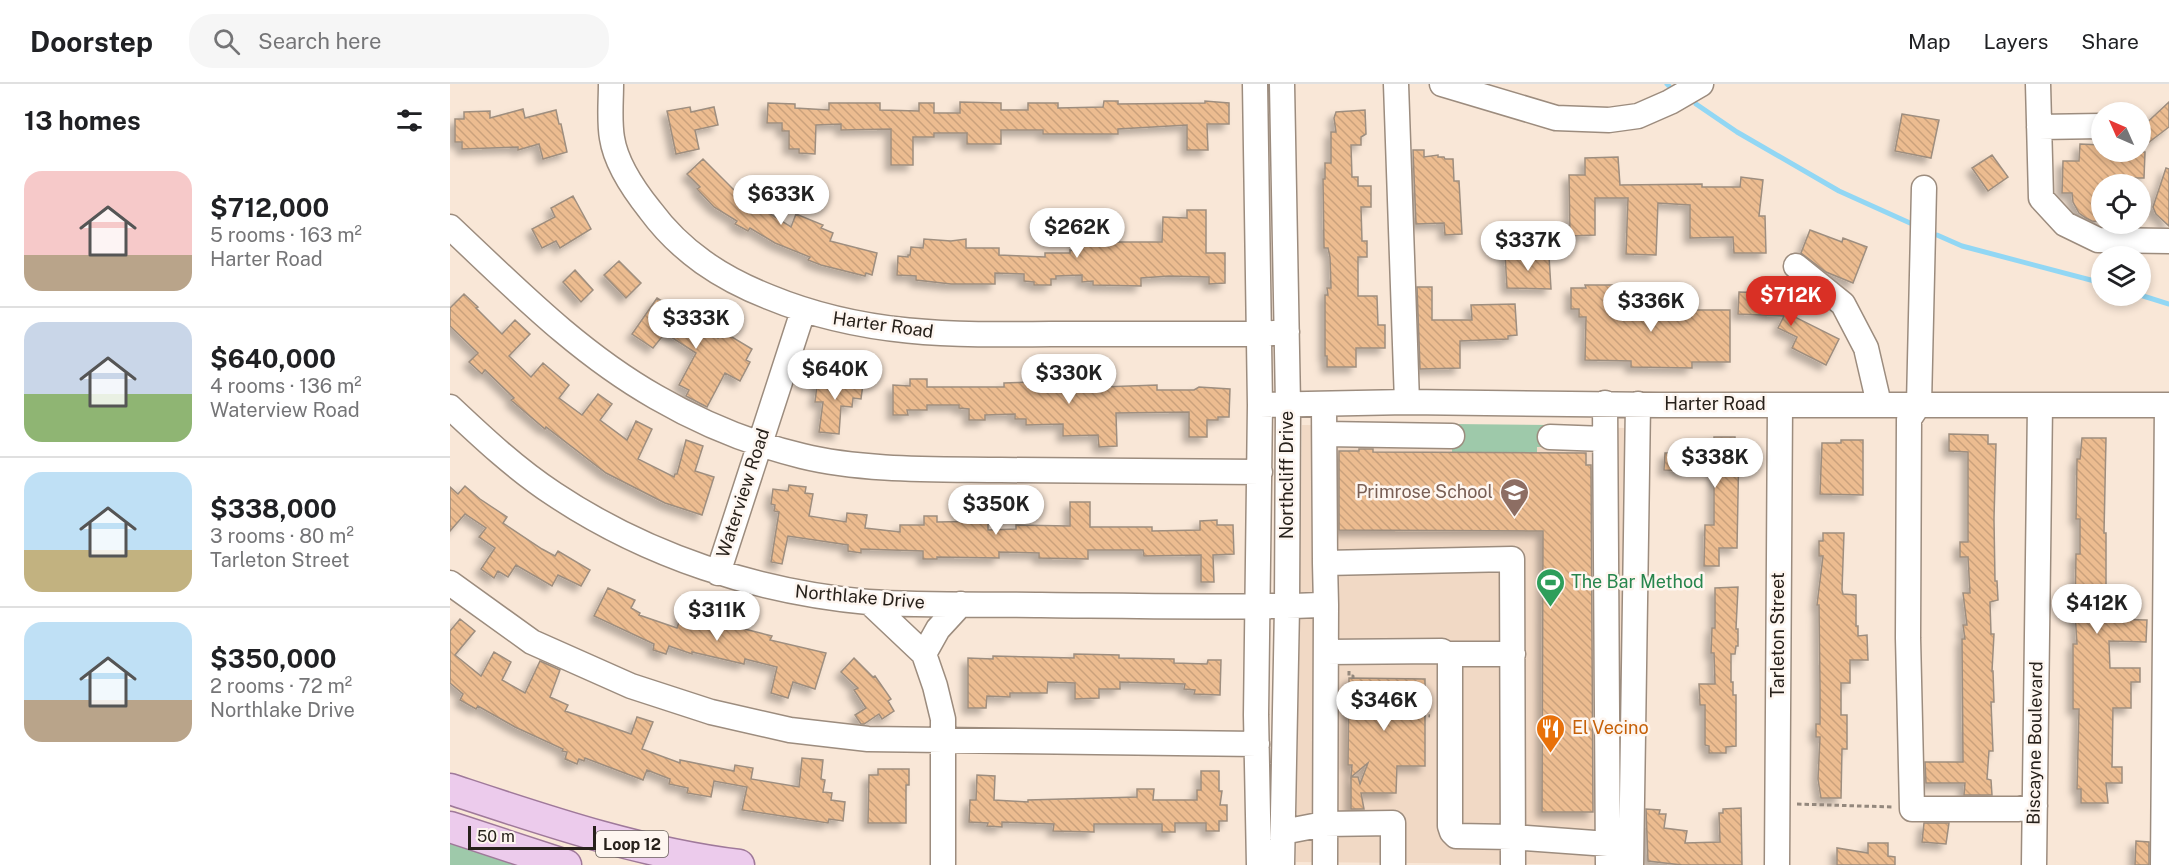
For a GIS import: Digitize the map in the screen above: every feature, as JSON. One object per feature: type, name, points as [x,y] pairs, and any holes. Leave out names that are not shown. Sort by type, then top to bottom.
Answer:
[{"type":"main road","name":"Loop 12","points":[[455,786],[608,838],[714,862],[739,865]]},
{"type":"main road","points":[[450,827],[566,865]]},
{"type":"street","name":"Harter Road","points":[[611,84],[612,139],[623,169],[641,200],[660,224],[680,245],[710,268],[742,287],[803,311],[893,330],[951,335],[1287,332]]},
{"type":"street","name":"Northcliff Drive","points":[[1256,84],[1260,405],[1256,715],[1259,865]]},
{"type":"street","name":"Northcliff Drive","points":[[1282,84],[1288,404],[1282,865]]},
{"type":"street","points":[[1396,84],[1407,402]]},
{"type":"street","points":[[1442,84],[1556,118],[1609,120],[1638,116],[1670,102],[1701,84]]},
{"type":"street","points":[[2038,84],[2041,198],[2065,224],[2098,240],[2169,242]]},
{"type":"street","points":[[2039,127],[2091,126]]},
{"type":"street","points":[[1924,188],[1919,405],[1909,419],[1908,638],[1912,809],[2018,809],[2035,806]]},
{"type":"street","points":[[450,227],[581,348],[656,397],[759,444],[804,457],[858,465],[961,469],[1260,472]]},
{"type":"street","points":[[1796,266],[1843,304],[1848,312],[1866,348],[1879,404]]},
{"type":"street","name":"Waterview Road","points":[[718,573],[803,311]]},
{"type":"street","name":"Harter Road","points":[[1260,405],[1407,402],[2168,405]]},
{"type":"street","points":[[1447,654],[1450,660],[1450,826],[1452,832],[1456,836],[1512,837],[1608,855],[1605,403]]},
{"type":"street","points":[[1324,404],[1325,865]]},
{"type":"street","points":[[1631,865],[1638,404]]},
{"type":"street","name":"Tarleton Street","points":[[1777,865],[1780,405]]},
{"type":"street","name":"Biscayne Boulevard","points":[[2034,865],[2040,405]]},
{"type":"street","points":[[2163,865],[2168,405]]},
{"type":"street","name":"Northlake Drive","points":[[450,407],[490,445],[553,493],[614,528],[660,550],[718,573],[783,590],[869,602],[1257,607],[1326,605]]},
{"type":"street","points":[[1325,434],[1452,436]]},
{"type":"street","points":[[1550,437],[1605,439]]},
{"type":"street","points":[[1325,563],[1512,559],[1513,865]]},
{"type":"street","points":[[450,583],[532,642],[631,686],[711,712],[790,730],[868,739],[1257,744]]},
{"type":"street","points":[[869,602],[924,654],[943,719],[943,865]]},
{"type":"street","points":[[924,654],[938,629],[961,604]]},
{"type":"street","points":[[1326,652],[1442,651],[1447,654],[1513,654]]},
{"type":"street","points":[[1284,755],[1324,755]]},
{"type":"street","points":[[1283,832],[1324,824],[1393,823],[1393,865]]},
{"type":"path","points":[[1349,676],[1353,676],[1353,682]]},
{"type":"path","points":[[1421,716],[1427,716]]},
{"type":"path","points":[[1778,804],[1912,809]]},
{"type":"shaded area","points":[[1302,425],[1629,428],[1623,865],[1296,862]]},
{"type":"green space","points":[[1453,424],[1550,425],[1550,447],[1537,447],[1537,453],[1452,452]]},
{"type":"green space","points":[[450,827],[522,865],[450,865]]},
{"type":"building","points":[[1104,101],[1118,101],[1118,104],[1205,103],[1205,101],[1229,103],[1229,124],[1207,124],[1208,150],[1187,150],[1187,125],[1118,129],[1118,134],[1043,134],[1043,130],[1001,130],[1001,144],[967,144],[967,133],[934,133],[934,137],[913,137],[913,165],[891,165],[891,129],[841,130],[841,124],[816,125],[815,154],[799,153],[799,149],[789,149],[789,131],[782,131],[782,123],[767,123],[768,103],[795,104],[795,108],[829,110],[829,103],[880,103],[880,110],[919,111],[919,103],[934,103],[934,113],[960,113],[960,102],[1001,103],[1001,110],[1028,110],[1028,103],[1058,103],[1058,108],[1103,107]]},
{"type":"building","points":[[2169,102],[2169,127],[2151,141],[2151,119]]},
{"type":"building","points":[[690,107],[691,112],[714,107],[718,125],[695,130],[699,149],[676,154],[667,111]]},
{"type":"building","points":[[523,109],[525,118],[556,110],[567,152],[543,159],[539,144],[518,150],[518,147],[462,149],[462,142],[455,142],[455,119],[464,119],[464,112],[490,111],[490,118]]},
{"type":"building","points":[[1365,110],[1366,134],[1361,137],[1361,145],[1351,145],[1352,177],[1358,177],[1358,186],[1371,186],[1371,207],[1361,207],[1362,241],[1367,241],[1367,257],[1358,257],[1358,296],[1377,296],[1378,325],[1385,325],[1385,348],[1356,348],[1356,367],[1327,367],[1325,295],[1328,295],[1327,288],[1331,288],[1330,257],[1328,248],[1324,248],[1323,179],[1325,179],[1325,163],[1331,163],[1331,132],[1336,132],[1334,118],[1336,112]]},
{"type":"building","points":[[1902,114],[1939,120],[1931,158],[1895,151]]},
{"type":"building","points":[[2080,144],[2091,144],[2091,162],[2145,162],[2144,174],[2091,174],[2091,220],[2079,213],[2073,202],[2072,193],[2062,193],[2063,161],[2079,161]]},
{"type":"building","points":[[1413,150],[1424,150],[1424,157],[1438,155],[1445,159],[1453,159],[1454,181],[1459,181],[1462,234],[1445,235],[1444,223],[1416,224]]},
{"type":"building","points":[[1992,155],[2008,177],[1988,191],[1972,168]]},
{"type":"building","points":[[1618,157],[1620,185],[1702,184],[1702,187],[1740,187],[1741,177],[1763,180],[1759,216],[1765,216],[1766,253],[1734,253],[1733,237],[1690,238],[1690,205],[1658,203],[1656,255],[1626,254],[1628,198],[1595,198],[1595,235],[1570,236],[1569,175],[1585,175],[1585,158]]},
{"type":"building","points":[[703,159],[740,196],[752,203],[757,196],[768,203],[764,210],[791,227],[796,214],[823,225],[821,228],[833,233],[830,241],[877,253],[872,275],[866,273],[865,276],[821,265],[808,260],[810,257],[775,243],[750,228],[748,231],[735,224],[737,221],[714,207],[697,189],[700,187],[687,174]]},
{"type":"building","points":[[2166,168],[2169,169],[2169,226],[2156,214],[2153,207]]},
{"type":"building","points":[[573,196],[591,229],[560,248],[556,241],[542,248],[532,229],[555,217],[551,208]]},
{"type":"building","points":[[1187,210],[1206,210],[1206,253],[1225,253],[1225,283],[1209,284],[1209,277],[1169,276],[1141,278],[1141,286],[1093,285],[1093,281],[1082,282],[1082,275],[1056,276],[1056,279],[1051,279],[1051,285],[1034,285],[1034,282],[1024,281],[1024,274],[995,273],[995,284],[951,284],[916,280],[916,276],[897,275],[898,256],[908,257],[911,247],[923,248],[924,239],[951,241],[966,239],[966,248],[999,248],[999,255],[1045,257],[1045,253],[1070,253],[1070,250],[1079,252],[1078,238],[1116,237],[1116,242],[1162,242],[1163,217],[1187,218]]},
{"type":"building","points":[[1810,230],[1842,242],[1843,238],[1867,247],[1853,283],[1826,272],[1801,253]]},
{"type":"building","points":[[1519,253],[1520,258],[1549,256],[1551,289],[1507,288],[1505,254]]},
{"type":"building","points":[[619,261],[641,283],[626,298],[604,275]]},
{"type":"building","points":[[575,270],[593,290],[581,302],[563,282]]},
{"type":"building","points":[[1585,285],[1612,285],[1611,310],[1730,310],[1730,362],[1692,362],[1692,368],[1631,367],[1631,361],[1585,360],[1586,317],[1579,317],[1579,309],[1571,309],[1571,288],[1586,288]]},
{"type":"building","points":[[1417,287],[1432,287],[1432,320],[1472,320],[1471,305],[1515,304],[1517,335],[1508,336],[1508,339],[1460,341],[1460,368],[1420,369]]},
{"type":"building","points":[[1739,292],[1767,293],[1767,303],[1839,339],[1826,365],[1792,348],[1797,337],[1778,328],[1784,316],[1738,314]]},
{"type":"building","points":[[464,294],[502,334],[515,320],[530,334],[509,356],[531,377],[543,363],[569,385],[559,398],[582,415],[598,394],[612,404],[600,420],[627,440],[636,421],[652,429],[638,459],[674,477],[677,474],[686,440],[703,446],[695,471],[714,477],[702,515],[665,503],[606,473],[546,427],[545,429],[511,400],[514,398],[485,370],[482,374],[469,362],[478,353],[450,326],[450,308]]},
{"type":"building","points":[[657,298],[671,307],[673,303],[684,311],[682,314],[718,338],[722,331],[752,349],[746,360],[750,362],[740,381],[725,373],[707,407],[686,396],[689,390],[679,385],[696,353],[665,333],[653,348],[632,334]]},
{"type":"building","points":[[827,376],[841,377],[841,379],[851,380],[851,383],[863,384],[861,399],[853,398],[852,407],[841,406],[839,434],[819,432],[823,402],[815,402],[818,377],[826,378]]},
{"type":"building","points":[[910,379],[927,379],[927,387],[1004,387],[1004,383],[1032,382],[1033,386],[1044,385],[1045,389],[1157,385],[1157,390],[1194,390],[1199,387],[1230,389],[1229,417],[1207,420],[1207,437],[1189,437],[1189,412],[1116,413],[1117,446],[1099,447],[1098,435],[1063,436],[1063,424],[1026,425],[1026,419],[1015,419],[1015,414],[985,415],[985,420],[969,420],[969,409],[959,408],[959,405],[927,405],[927,410],[907,410],[908,415],[893,415],[893,385],[910,386]]},
{"type":"building","points":[[1949,434],[1988,435],[1988,444],[1996,444],[1994,519],[1995,581],[1997,581],[1998,600],[1990,602],[1991,634],[1994,634],[1992,671],[1994,702],[1991,702],[1993,751],[1989,751],[1987,779],[1991,780],[1992,795],[1964,795],[1965,783],[1926,783],[1925,762],[1963,762],[1962,639],[1965,639],[1963,625],[1967,625],[1963,593],[1970,593],[1968,557],[1960,557],[1960,542],[1968,542],[1968,452],[1949,451]]},
{"type":"building","points":[[1714,437],[1735,437],[1735,444],[1739,444],[1737,548],[1719,548],[1719,566],[1704,566],[1705,525],[1714,525],[1714,468],[1686,467],[1686,471],[1664,470],[1665,453],[1690,450],[1690,440],[1714,441]]},
{"type":"building","points":[[2082,438],[2106,438],[2104,533],[2106,533],[2106,619],[2147,620],[2146,642],[2109,641],[2110,668],[2140,668],[2140,682],[2131,682],[2131,708],[2113,708],[2112,767],[2122,767],[2122,783],[2106,783],[2108,803],[2081,803],[2081,789],[2077,789],[2079,709],[2073,709],[2073,644],[2077,644],[2076,554],[2080,554],[2080,519],[2076,519],[2077,459],[2080,459]]},
{"type":"building","points":[[1841,440],[1863,440],[1863,495],[1820,494],[1822,443],[1841,443]]},
{"type":"building","points":[[1359,449],[1373,449],[1373,452],[1586,453],[1586,465],[1591,465],[1593,812],[1542,812],[1543,531],[1339,530],[1339,451],[1359,451]]},
{"type":"building","points":[[789,485],[806,487],[805,493],[813,494],[809,516],[846,522],[847,513],[867,515],[865,528],[900,532],[900,525],[924,525],[924,516],[937,516],[937,522],[988,521],[988,530],[1016,529],[1016,525],[1070,526],[1070,502],[1090,502],[1090,527],[1152,527],[1152,531],[1200,530],[1200,521],[1217,520],[1217,525],[1233,525],[1234,554],[1213,555],[1214,582],[1201,582],[1201,555],[1144,556],[1143,550],[1088,550],[1088,559],[1039,558],[1039,553],[999,552],[999,558],[937,557],[937,559],[923,559],[923,551],[861,549],[861,553],[848,551],[848,545],[788,536],[782,564],[771,562],[779,512],[774,511],[775,505],[771,504],[773,489],[788,491]]},
{"type":"building","points":[[465,486],[507,517],[503,523],[542,549],[555,556],[558,551],[590,570],[581,586],[558,575],[552,586],[516,565],[508,577],[498,571],[494,578],[481,569],[495,548],[479,537],[486,528],[465,514],[450,531],[450,487],[458,494]]},
{"type":"building","points":[[1823,533],[1844,533],[1842,590],[1843,594],[1856,595],[1858,636],[1867,635],[1868,660],[1850,660],[1850,683],[1841,683],[1841,715],[1847,715],[1847,749],[1842,749],[1841,798],[1821,798],[1818,779],[1820,737],[1816,737],[1816,724],[1820,724],[1820,686],[1819,605],[1817,605],[1823,556],[1819,556],[1819,541],[1823,541]]},
{"type":"building","points":[[1738,587],[1736,629],[1738,629],[1738,646],[1736,646],[1735,654],[1731,654],[1731,682],[1733,682],[1733,695],[1736,695],[1736,746],[1726,747],[1726,753],[1709,753],[1709,746],[1705,745],[1705,705],[1700,705],[1699,684],[1715,684],[1714,653],[1711,653],[1712,628],[1715,628],[1715,588]]},
{"type":"building","points":[[608,588],[635,600],[631,608],[640,613],[639,615],[677,628],[682,613],[712,624],[714,616],[735,621],[733,626],[772,636],[770,640],[826,653],[815,689],[793,682],[788,698],[771,693],[777,667],[745,659],[744,664],[692,652],[692,654],[669,646],[666,654],[653,650],[654,644],[594,616]]},
{"type":"building","points":[[460,619],[475,631],[455,655],[481,676],[494,652],[511,662],[502,680],[525,693],[540,661],[560,670],[550,697],[568,705],[565,711],[631,734],[637,717],[653,722],[642,749],[680,763],[680,760],[734,771],[735,765],[753,768],[751,779],[799,787],[802,758],[823,760],[821,779],[825,780],[823,792],[832,793],[831,800],[845,802],[843,821],[829,819],[828,823],[742,810],[747,787],[714,781],[711,797],[687,793],[688,788],[669,784],[670,779],[647,770],[643,780],[585,758],[584,761],[579,759],[577,764],[565,759],[567,752],[562,751],[563,749],[515,727],[478,706],[476,709],[460,700],[463,694],[450,683],[450,631]]},
{"type":"building","points":[[1074,654],[1174,659],[1174,663],[1207,664],[1208,660],[1221,660],[1220,695],[1194,694],[1195,690],[1184,689],[1185,684],[1120,682],[1120,689],[1099,689],[1099,698],[1075,699],[1075,683],[1048,682],[1047,693],[1010,693],[1010,697],[987,696],[986,708],[968,708],[968,658],[993,659],[993,656],[1074,658]]},
{"type":"building","points":[[854,658],[873,677],[875,676],[891,699],[888,701],[894,711],[882,719],[879,714],[861,724],[855,715],[866,708],[854,690],[858,688],[841,672]]},
{"type":"building","points":[[1349,678],[1425,679],[1425,766],[1397,766],[1396,793],[1361,793],[1364,809],[1351,809],[1351,777],[1352,765],[1348,765]],"holes":[[[1368,763],[1360,784],[1358,777],[1351,777]]]},
{"type":"building","points":[[878,769],[909,769],[909,785],[906,785],[906,823],[868,823],[869,775],[878,775]]},
{"type":"building","points":[[1201,771],[1219,771],[1219,791],[1222,791],[1220,805],[1227,805],[1227,821],[1219,821],[1219,831],[1206,831],[1206,823],[1175,823],[1175,832],[1162,832],[1162,824],[1094,824],[1094,832],[1053,831],[1054,824],[1002,822],[1002,827],[987,826],[988,823],[969,822],[970,800],[976,800],[977,775],[995,776],[994,800],[1028,802],[1028,800],[1137,797],[1137,789],[1154,789],[1153,800],[1197,800],[1197,790],[1201,790]]},
{"type":"building","points":[[1741,808],[1742,865],[1682,865],[1648,861],[1646,809],[1660,810],[1659,814],[1666,814],[1664,828],[1687,831],[1685,843],[1720,842],[1719,813],[1723,813],[1723,809]]},
{"type":"building","points":[[1924,823],[1949,823],[1946,844],[1922,842]]},
{"type":"building","points":[[2136,841],[2149,842],[2149,865],[2135,865]]},
{"type":"building","points":[[1868,843],[1888,843],[1888,856],[1895,857],[1895,865],[1837,865],[1837,848],[1868,853]]},
{"type":"waterway","points":[[1696,104],[1737,132],[1839,191],[1910,223]]},
{"type":"waterway","points":[[1937,235],[1962,246],[2091,280]]},
{"type":"waterway","points":[[2151,298],[2169,304]]},
{"type":"place","name":"Primrose School","points":[[1514,518]]},
{"type":"place","name":"The Bar Method","points":[[1550,608]]},
{"type":"place","name":"El Vecino","points":[[1551,754]]}]
